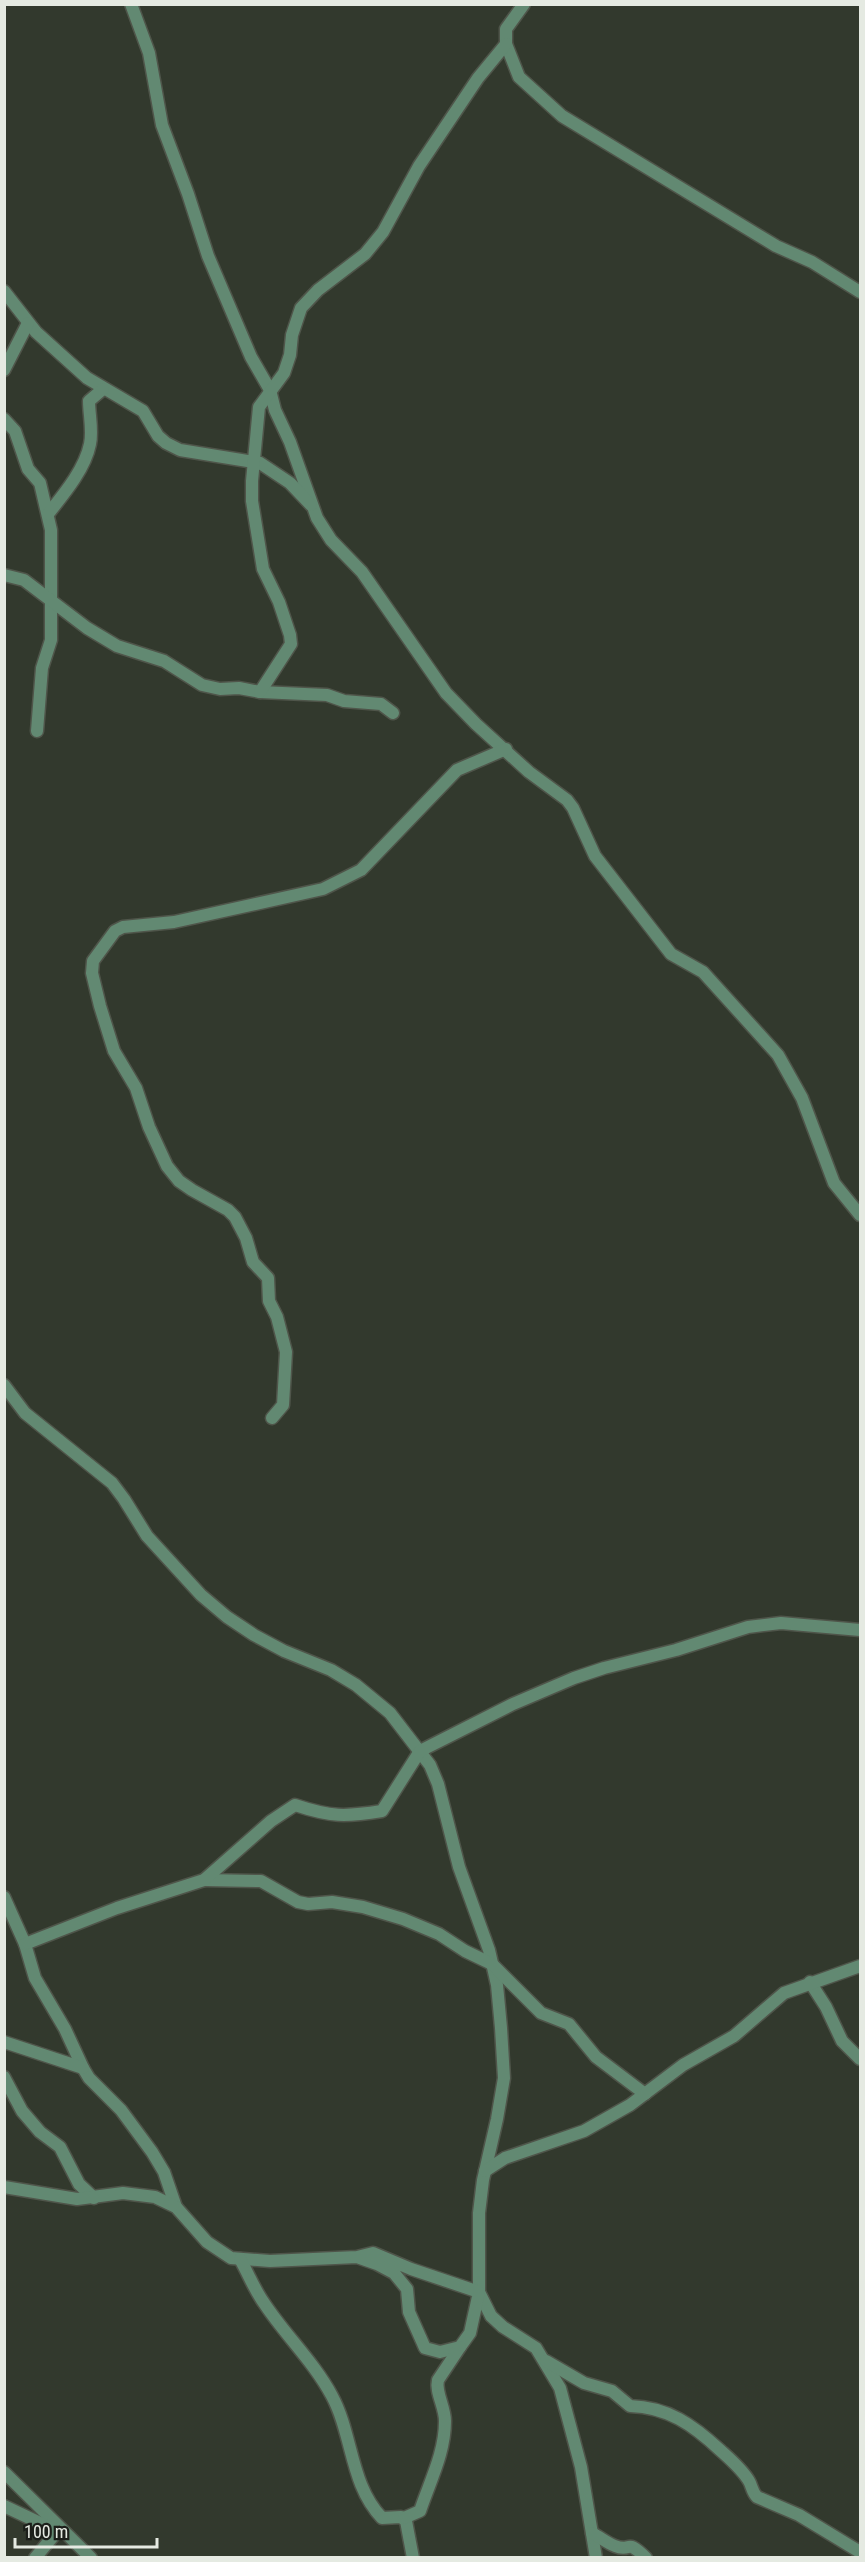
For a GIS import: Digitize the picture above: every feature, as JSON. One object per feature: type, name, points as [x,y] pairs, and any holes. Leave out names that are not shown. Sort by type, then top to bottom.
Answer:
[{"type":"street","points":[[131,4],[148,53],[162,125],[208,256],[251,357],[270,390],[275,410],[303,475],[311,505]]},
{"type":"street","points":[[524,4],[506,29],[506,44],[519,77],[562,116],[776,246],[812,262],[861,292]]},
{"type":"street","points":[[260,692],[291,644],[281,610],[263,569],[252,501],[258,407],[284,373],[290,355],[292,335],[301,308],[318,290],[365,255],[383,232],[419,166],[478,78],[506,44]]},
{"type":"street","points":[[4,291],[27,322],[73,367],[103,389],[143,411],[158,436],[166,443],[180,450],[254,462],[290,483],[311,505],[331,540],[362,572],[446,693],[476,724],[530,772],[567,800],[595,856],[671,954],[703,972],[778,1055],[802,1098],[834,1183],[861,1215]]},
{"type":"street","points":[[4,370],[27,322]]},
{"type":"street","points":[[48,514],[63,495],[91,443],[89,401],[103,389]]},
{"type":"street","points":[[4,419],[15,431],[28,469],[40,483],[51,530],[51,640],[42,668],[37,731]]},
{"type":"street","points":[[4,575],[18,578],[52,600],[87,628],[117,646],[164,661],[202,685],[220,689],[239,688],[260,692],[327,695],[344,701],[381,704],[393,713]]},
{"type":"street","points":[[272,1418],[284,1405],[286,1352],[277,1317],[268,1301],[268,1278],[254,1262],[246,1238],[235,1217],[228,1210],[179,1181],[167,1166],[149,1127],[136,1088],[114,1051],[92,973],[93,961],[115,931],[123,927],[174,922],[312,893],[352,876],[385,846],[457,770],[506,749]]},
{"type":"street","points":[[4,1385],[25,1413],[112,1483],[147,1536],[201,1595],[227,1617],[254,1635],[331,1670],[356,1685],[390,1713],[430,1765],[438,1784],[457,1859],[486,1938],[498,1991],[504,2067],[497,2119],[485,2171],[478,2220],[479,2292],[470,2333],[436,2386],[443,2404],[444,2440],[420,2511],[404,2518],[382,2518],[372,2508],[357,2473],[345,2427],[334,2399],[324,2382],[264,2304],[240,2259]]},
{"type":"street","points":[[204,1880],[271,1821],[295,1804],[323,1814],[348,1816],[382,1810],[420,1751],[513,1704],[574,1678],[676,1650],[748,1627],[782,1623],[861,1630]]},
{"type":"street","points":[[25,1944],[108,1911],[204,1880],[261,1881],[298,1902],[308,1904],[332,1902],[381,1912],[431,1930],[470,1954],[492,1964],[541,2013],[569,2024],[596,2057],[645,2094]]},
{"type":"street","points":[[4,1897],[25,1944],[35,1978],[65,2029],[83,2068],[89,2078],[121,2110],[152,2152],[164,2172],[176,2207],[207,2242],[231,2258],[270,2261],[357,2257],[373,2253],[411,2269],[479,2292],[491,2316],[503,2327],[536,2348],[546,2361],[560,2388],[581,2467],[596,2558]]},
{"type":"street","points":[[485,2171],[505,2158],[584,2131],[645,2094],[683,2065],[734,2036],[784,1993],[861,1966]]},
{"type":"street","points":[[810,1982],[826,2007],[842,2041],[861,2059]]},
{"type":"street","points":[[4,2042],[83,2068]]},
{"type":"street","points":[[4,2077],[22,2111],[40,2132],[60,2147],[79,2184],[94,2198]]},
{"type":"street","points":[[4,2187],[66,2198],[94,2198],[123,2193],[141,2194],[155,2197],[176,2207]]},
{"type":"street","points":[[357,2257],[394,2273],[401,2279],[406,2289],[413,2324],[425,2348],[440,2352],[460,2347]]},
{"type":"street","points":[[546,2361],[584,2382],[612,2391],[630,2406],[646,2406],[655,2409],[697,2429],[738,2468],[750,2482],[757,2498],[799,2515],[861,2552]]},
{"type":"street","points":[[4,2472],[58,2529],[91,2558]]},
{"type":"street","points":[[4,2506],[58,2529]]},
{"type":"street","points":[[404,2518],[409,2532],[413,2558]]},
{"type":"street","points":[[35,2558],[58,2529]]},
{"type":"street","points":[[592,2533],[617,2548],[632,2546],[638,2548],[646,2558]]}]
